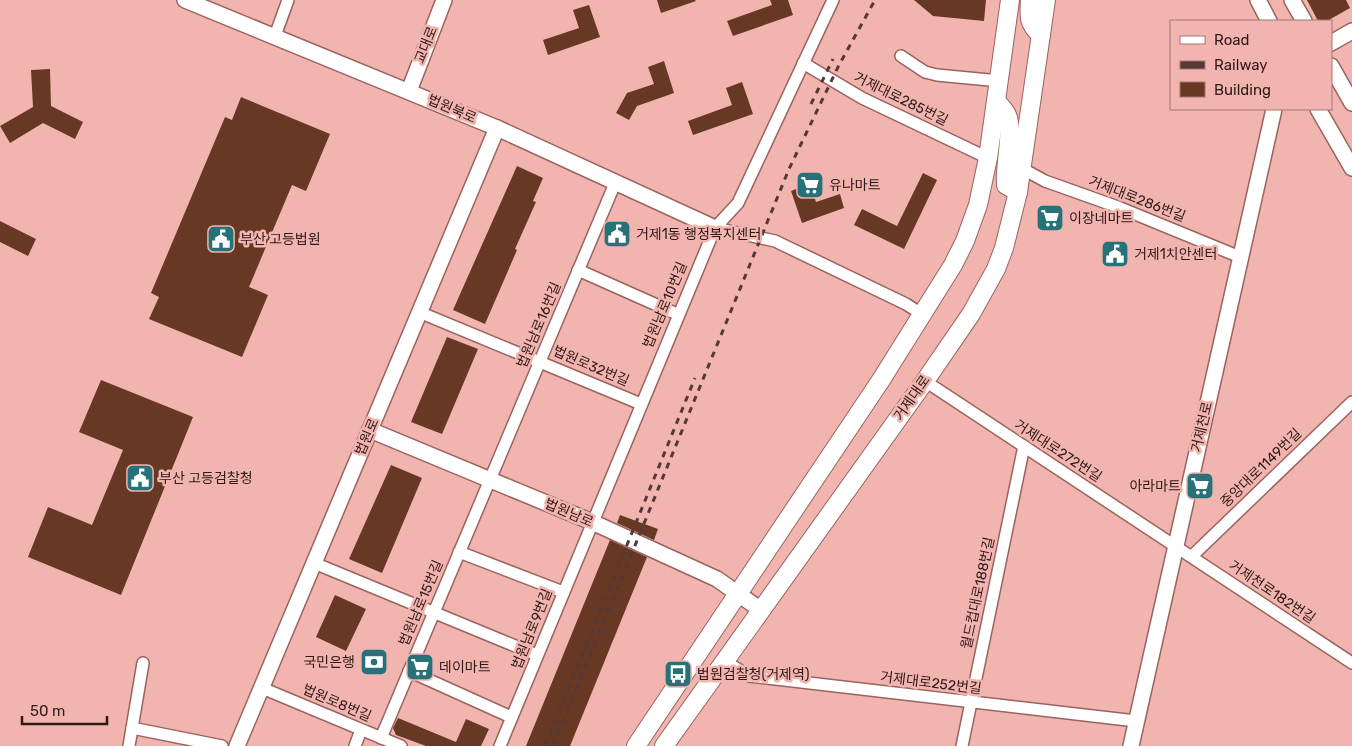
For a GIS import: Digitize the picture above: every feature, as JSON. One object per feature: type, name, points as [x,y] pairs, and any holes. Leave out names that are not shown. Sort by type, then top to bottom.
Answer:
[{"type":"main road","name":"법원북로","points":[[185,0],[497,128],[715,228]]},
{"type":"main road","name":"교대로","points":[[408,90],[444,0]]},
{"type":"main road","points":[[636,746],[737,592],[924,315],[965,241],[978,205],[988,158],[1010,0]]},
{"type":"main road","points":[[1030,0],[1029,17],[1031,27],[1040,35]]},
{"type":"main road","name":"거제대로","points":[[664,746],[726,662],[971,314],[996,270],[1004,248],[1018,192],[1046,0]]},
{"type":"main road","points":[[1258,0],[1268,20]]},
{"type":"main road","points":[[1292,0],[1303,20]]},
{"type":"main road","points":[[1332,42],[1352,31]]},
{"type":"main road","points":[[1332,68],[1352,103]]},
{"type":"main road","points":[[997,102],[1007,115],[1010,129],[1004,171],[1006,185],[1018,192]]},
{"type":"main road","name":"거제천로","points":[[1131,746],[1274,110]]},
{"type":"main road","points":[[1319,110],[1352,168]]},
{"type":"main road","name":"법원로","points":[[237,746],[497,128]]},
{"type":"main road","name":"법원남로","points":[[370,430],[592,522],[717,579],[761,610]]},
{"type":"street","points":[[275,36],[288,0]]},
{"type":"street","name":"법원남로10번길","points":[[592,522],[677,314],[715,228],[738,203],[833,0]]},
{"type":"street","points":[[901,56],[925,72],[936,75],[1000,81]]},
{"type":"street","name":"거제대로285번길","points":[[803,64],[862,98],[988,158]]},
{"type":"street","name":"거제대로286번길","points":[[1022,169],[1045,181],[1118,207],[1240,257]]},
{"type":"street","name":"법원남로16번길","points":[[489,480],[616,181]]},
{"type":"street","points":[[715,228],[774,242],[906,304],[924,315]]},
{"type":"street","points":[[578,270],[677,314]]},
{"type":"street","name":"법원로32번길","points":[[419,312],[640,404]]},
{"type":"street","name":"거제대로272번길","points":[[924,381],[1176,545]]},
{"type":"street","name":"중앙대로1149번길","points":[[1192,556],[1352,402]]},
{"type":"street","name":"월드컵대로188번길","points":[[962,746],[1024,446]]},
{"type":"street","name":"법원남로15번길","points":[[381,738],[489,480]]},
{"type":"street","name":"법원남로9번길","points":[[500,746],[592,522]]},
{"type":"street","name":"거제천로182번길","points":[[1176,545],[1352,663]]},
{"type":"street","points":[[459,552],[563,592]]},
{"type":"street","points":[[314,563],[537,655]]},
{"type":"street","name":"거제대로252번길","points":[[726,662],[748,676],[1136,721]]},
{"type":"street","points":[[129,746],[143,663]]},
{"type":"street","points":[[409,671],[511,718]]},
{"type":"street","name":"법원로8번길","points":[[262,688],[401,746]]},
{"type":"street","points":[[132,728],[222,746]]},
{"type":"street","points":[[355,746],[361,730]]},
{"type":"building","points":[[657,0],[695,0],[696,1],[661,13]]},
{"type":"building","points":[[770,0],[788,0],[793,15],[733,36],[727,21],[772,5]]},
{"type":"building","points":[[914,0],[986,0],[984,21],[933,16]]},
{"type":"building","points":[[1307,0],[1346,0],[1350,8],[1329,20],[1317,20]]},
{"type":"building","points":[[589,5],[600,37],[548,55],[543,40],[579,28],[573,10]]},
{"type":"building","points":[[664,61],[674,93],[637,106],[629,120],[616,113],[627,93],[654,84],[648,67]]},
{"type":"building","points":[[50,69],[51,106],[83,122],[75,139],[43,123],[10,143],[0,126],[33,107],[31,70]]},
{"type":"building","points":[[742,82],[753,114],[693,135],[688,121],[732,105],[726,88]]},
{"type":"building","name":"부산 고등법원","points":[[241,97],[330,134],[306,191],[292,185],[249,287],[268,295],[242,357],[149,319],[159,297],[151,293],[225,117],[232,120]]},
{"type":"building","points":[[517,166],[543,178],[533,201],[536,202],[515,249],[517,250],[485,324],[453,310]]},
{"type":"building","points":[[923,173],[937,180],[904,249],[854,225],[862,209],[897,226]]},
{"type":"building","points":[[810,184],[816,202],[840,194],[844,208],[802,223],[791,191]]},
{"type":"building","points":[[0,221],[36,239],[28,256],[0,242]]},
{"type":"building","points":[[447,337],[478,349],[442,434],[411,422]]},
{"type":"building","name":"부산 고등검찰청","points":[[101,380],[193,417],[121,595],[28,557],[48,507],[92,525],[123,450],[79,432]]},
{"type":"building","points":[[391,465],[422,478],[382,573],[349,559]]},
{"type":"building","points":[[620,515],[658,529],[654,540],[617,523]]},
{"type":"building","points":[[610,540],[647,557],[570,746],[526,746]]},
{"type":"building","points":[[335,595],[366,609],[346,651],[316,637]]},
{"type":"building","points":[[398,718],[456,742],[466,719],[489,729],[481,746],[426,746],[396,735],[393,728]]},
{"type":"railway","points":[[553,746],[789,169],[839,65],[875,0]]},
{"type":"railway","points":[[811,104],[833,59]]},
{"type":"railway","points":[[545,746],[695,378]]},
{"type":"place","name":"유나마트","points":[[810,185]]},
{"type":"place","name":"이장네마트","points":[[1050,218]]},
{"type":"place","name":"거제1동 행정복지센터","points":[[617,234]]},
{"type":"place","name":"부산 고등법원","points":[[221,239]]},
{"type":"place","name":"거제1치안센터","points":[[1115,254]]},
{"type":"place","name":"부산 고등검찰청","points":[[140,478]]},
{"type":"place","name":"아라마트","points":[[1200,486]]},
{"type":"place","name":"국민은행","points":[[374,662]]},
{"type":"place","name":"데이마트","points":[[420,667]]},
{"type":"place","name":"법원검찰청(거제역)","points":[[678,674]]}]
